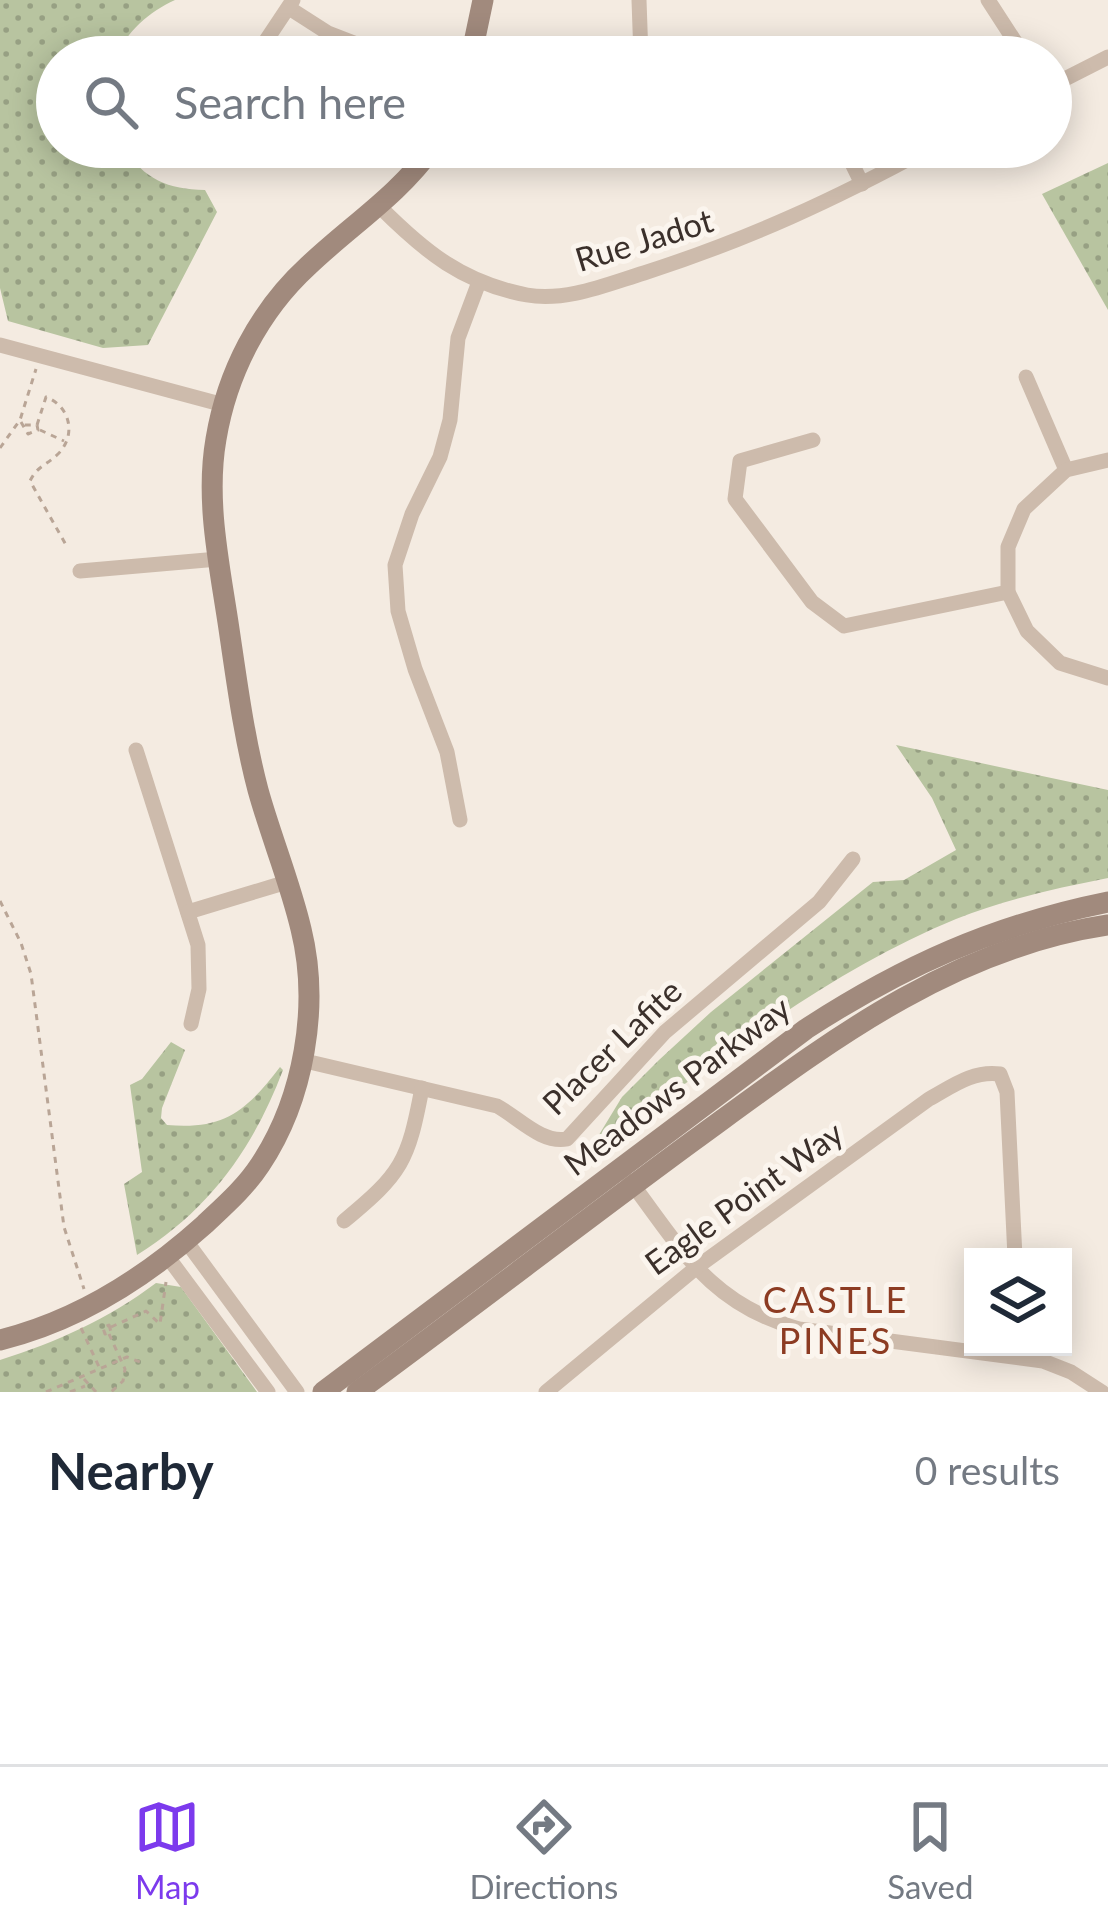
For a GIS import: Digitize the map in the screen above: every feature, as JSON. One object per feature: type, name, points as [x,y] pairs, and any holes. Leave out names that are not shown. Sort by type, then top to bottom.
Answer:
[{"type":"main road","points":[[475,36],[483,0]]},
{"type":"main road","points":[[0,1340],[93,1305],[167,1256],[226,1204],[259,1166],[284,1119],[301,1060],[309,1006],[308,969],[247,744],[218,559],[212,467],[224,405],[249,344],[281,295],[418,168]]},
{"type":"main road","name":"Meadows Parkway","points":[[357,1392],[806,1029],[902,971],[1036,917],[1108,902]]},
{"type":"main road","name":"Meadows Parkway","points":[[322,1392],[627,1177],[898,998],[1012,949],[1108,925]]},
{"type":"street","points":[[639,0],[640,36]]},
{"type":"street","points":[[988,0],[1011,36]]},
{"type":"street","points":[[269,36],[291,4],[336,36]]},
{"type":"street","points":[[1072,75],[1108,56]]},
{"type":"street","points":[[854,168],[862,184]]},
{"type":"street","name":"Rue Jadot","points":[[380,207],[424,251],[479,282],[532,296],[566,295],[732,244],[892,168]]},
{"type":"street","points":[[460,820],[447,752],[398,611],[395,565],[412,514],[440,457],[450,420],[458,338],[479,282]]},
{"type":"street","points":[[0,344],[224,405]]},
{"type":"street","points":[[1025,377],[1066,470]]},
{"type":"street","points":[[813,440],[740,461],[735,500],[812,602],[844,626],[1008,592]]},
{"type":"street","points":[[1108,460],[1066,470],[1024,509],[1008,547],[1008,592],[1027,631],[1060,663],[1108,678]]},
{"type":"street","points":[[80,571],[218,559]]},
{"type":"street","points":[[136,750],[201,966],[191,1024]]},
{"type":"street","name":"Placer Lafite","points":[[301,1060],[497,1106],[543,1137],[555,1142],[567,1139],[665,1031],[819,902],[853,859]]},
{"type":"street","points":[[188,912],[287,882]]},
{"type":"street","name":"Eagle Point Way","points":[[546,1392],[567,1386],[697,1268],[929,1100],[969,1077],[991,1072],[1000,1074],[1007,1092],[1015,1248]]},
{"type":"street","points":[[344,1221],[388,1185],[402,1162],[422,1088]]},
{"type":"street","points":[[627,1177],[727,1299],[782,1324],[964,1345]]},
{"type":"street","points":[[186,1241],[297,1392]]},
{"type":"street","points":[[167,1256],[268,1392]]},
{"type":"street","points":[[1026,1356],[1071,1372],[1102,1392]]},
{"type":"path","points":[[0,448],[21,423],[36,369]]},
{"type":"path","points":[[21,423],[32,435],[46,397],[67,415],[66,442],[58,454],[36,468],[30,481],[66,545]]},
{"type":"path","points":[[21,423],[66,442]]},
{"type":"path","points":[[0,901],[31,974],[61,1211],[85,1290]]},
{"type":"path","points":[[108,1329],[146,1311],[160,1324],[166,1282]]},
{"type":"path","points":[[99,1318],[122,1360],[123,1381],[111,1392]]},
{"type":"path","points":[[81,1327],[100,1370]]},
{"type":"path","points":[[46,1392],[131,1357],[140,1362]]},
{"type":"path","points":[[83,1378],[96,1392]]},
{"type":"path","points":[[70,1392],[87,1385]]},
{"type":"green space","points":[[0,0],[175,0],[156,10],[129,36],[36,36],[36,168],[140,168],[180,188],[205,190],[217,212],[148,345],[103,348],[8,321],[0,288]]},
{"type":"green space","points":[[1108,163],[1108,310],[1042,194]]},
{"type":"green space","points":[[896,745],[1108,790],[1108,878],[974,912],[860,966],[770,1023],[598,1150],[594,1143],[622,1097],[711,1012],[873,882],[904,880],[956,850],[932,798]]},
{"type":"green space","points":[[171,1042],[185,1050],[162,1108],[161,1118],[167,1125],[204,1124],[233,1114],[280,1067],[283,1070],[258,1126],[226,1175],[186,1218],[137,1255],[124,1184],[142,1172],[130,1085],[142,1079]]},
{"type":"green space","points":[[156,1283],[181,1287],[257,1392],[0,1392],[0,1360],[81,1328]]},
{"type":"district","name":"CASTLE PINES","points":[[836,1320]]}]
